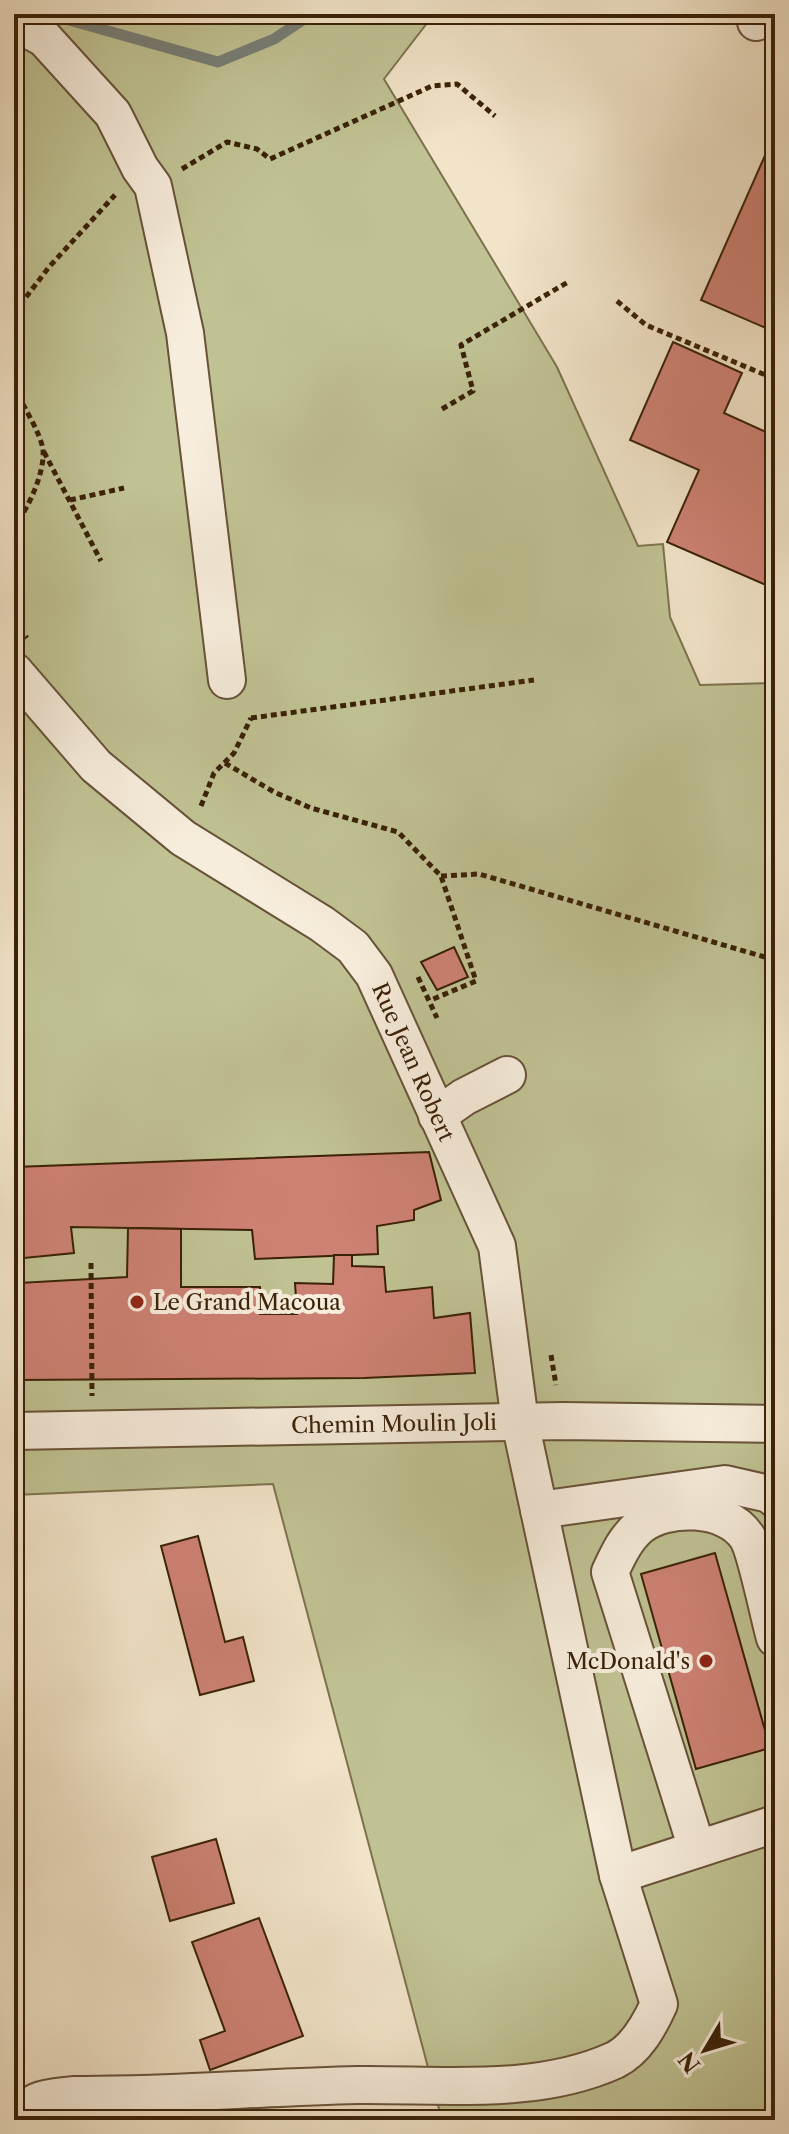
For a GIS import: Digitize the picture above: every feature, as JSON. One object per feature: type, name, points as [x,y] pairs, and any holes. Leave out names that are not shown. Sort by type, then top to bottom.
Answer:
[{"type":"street","points":[[24,28],[113,114],[147,177],[185,333],[227,680]]},
{"type":"street","name":"Rue Jean Robert","points":[[14,671],[96,766],[172,829],[353,947],[374,975],[497,1246],[520,1422],[618,1875],[659,2004],[646,2031],[618,2059],[565,2076],[452,2104],[360,2085],[73,2095],[38,2100],[28,2106],[21,2120]]},
{"type":"street","points":[[437,1116],[464,1097],[507,1075]]},
{"type":"street","name":"Chemin Moulin Joli","points":[[14,1431],[520,1422],[775,1424]]},
{"type":"street","points":[[539,1510],[725,1484],[769,1494],[775,1499]]},
{"type":"street","points":[[697,1849],[610,1572],[622,1546],[641,1525],[667,1513],[697,1511],[724,1519],[747,1536],[775,1638]]},
{"type":"street","points":[[618,1875],[775,1824]]},
{"type":"path","points":[[14,313],[49,267],[147,177],[227,142],[257,149],[270,159],[432,86],[457,84],[495,116]]},
{"type":"path","points":[[442,409],[473,391],[461,345],[568,282]]},
{"type":"path","points":[[617,301],[646,325],[775,379]]},
{"type":"path","points":[[14,386],[43,450],[101,561]]},
{"type":"path","points":[[14,526],[25,514],[35,489],[43,450]]},
{"type":"path","points":[[70,500],[124,488]]},
{"type":"path","points":[[205,798],[214,773],[234,753],[251,718],[534,680]]},
{"type":"path","points":[[225,763],[274,792],[311,808],[398,832],[441,876],[476,981],[431,1000]]},
{"type":"path","points":[[441,876],[479,874],[775,960]]},
{"type":"path","points":[[91,1263],[92,1401]]},
{"type":"green space","points":[[14,14],[434,14],[384,79],[557,367],[638,546],[663,544],[670,617],[700,685],[775,683],[775,2120],[699,2120],[696,2111],[663,2120],[442,2120],[273,1484],[14,1495]]},
{"type":"building","points":[[775,133],[775,332],[701,300]]},
{"type":"building","points":[[673,342],[742,373],[724,413],[775,436],[775,589],[667,542],[699,470],[630,440]]},
{"type":"building","points":[[454,947],[468,977],[437,990],[421,962]]},
{"type":"building","name":"Le Grand Macoua","points":[[429,1152],[441,1200],[414,1210],[414,1220],[377,1226],[378,1254],[255,1259],[252,1230],[71,1227],[74,1253],[14,1259],[14,1167]]},
{"type":"building","name":"Le Grand Macoua","points":[[128,1228],[181,1229],[181,1287],[260,1287],[260,1314],[297,1314],[295,1283],[333,1284],[334,1255],[352,1255],[352,1266],[384,1267],[386,1292],[432,1287],[434,1318],[470,1313],[475,1373],[364,1378],[14,1380],[14,1259],[18,1258],[19,1283],[127,1277]]},
{"type":"building","points":[[198,1536],[225,1642],[243,1637],[254,1681],[200,1695],[161,1546]]},
{"type":"building","name":"McDonald's","points":[[715,1553],[770,1748],[696,1769],[641,1574]]},
{"type":"building","points":[[216,1839],[234,1903],[170,1921],[152,1857]]},
{"type":"building","points":[[259,1918],[303,2036],[210,2070],[200,2040],[225,2031],[192,1942]]},
{"type":"waterway","points":[[42,29],[62,18],[218,62],[274,39],[312,14]]},
{"type":"place","name":"Le Grand Macoua","points":[[137,1302]]},
{"type":"place","name":"McDonald's","points":[[706,1661]]}]
